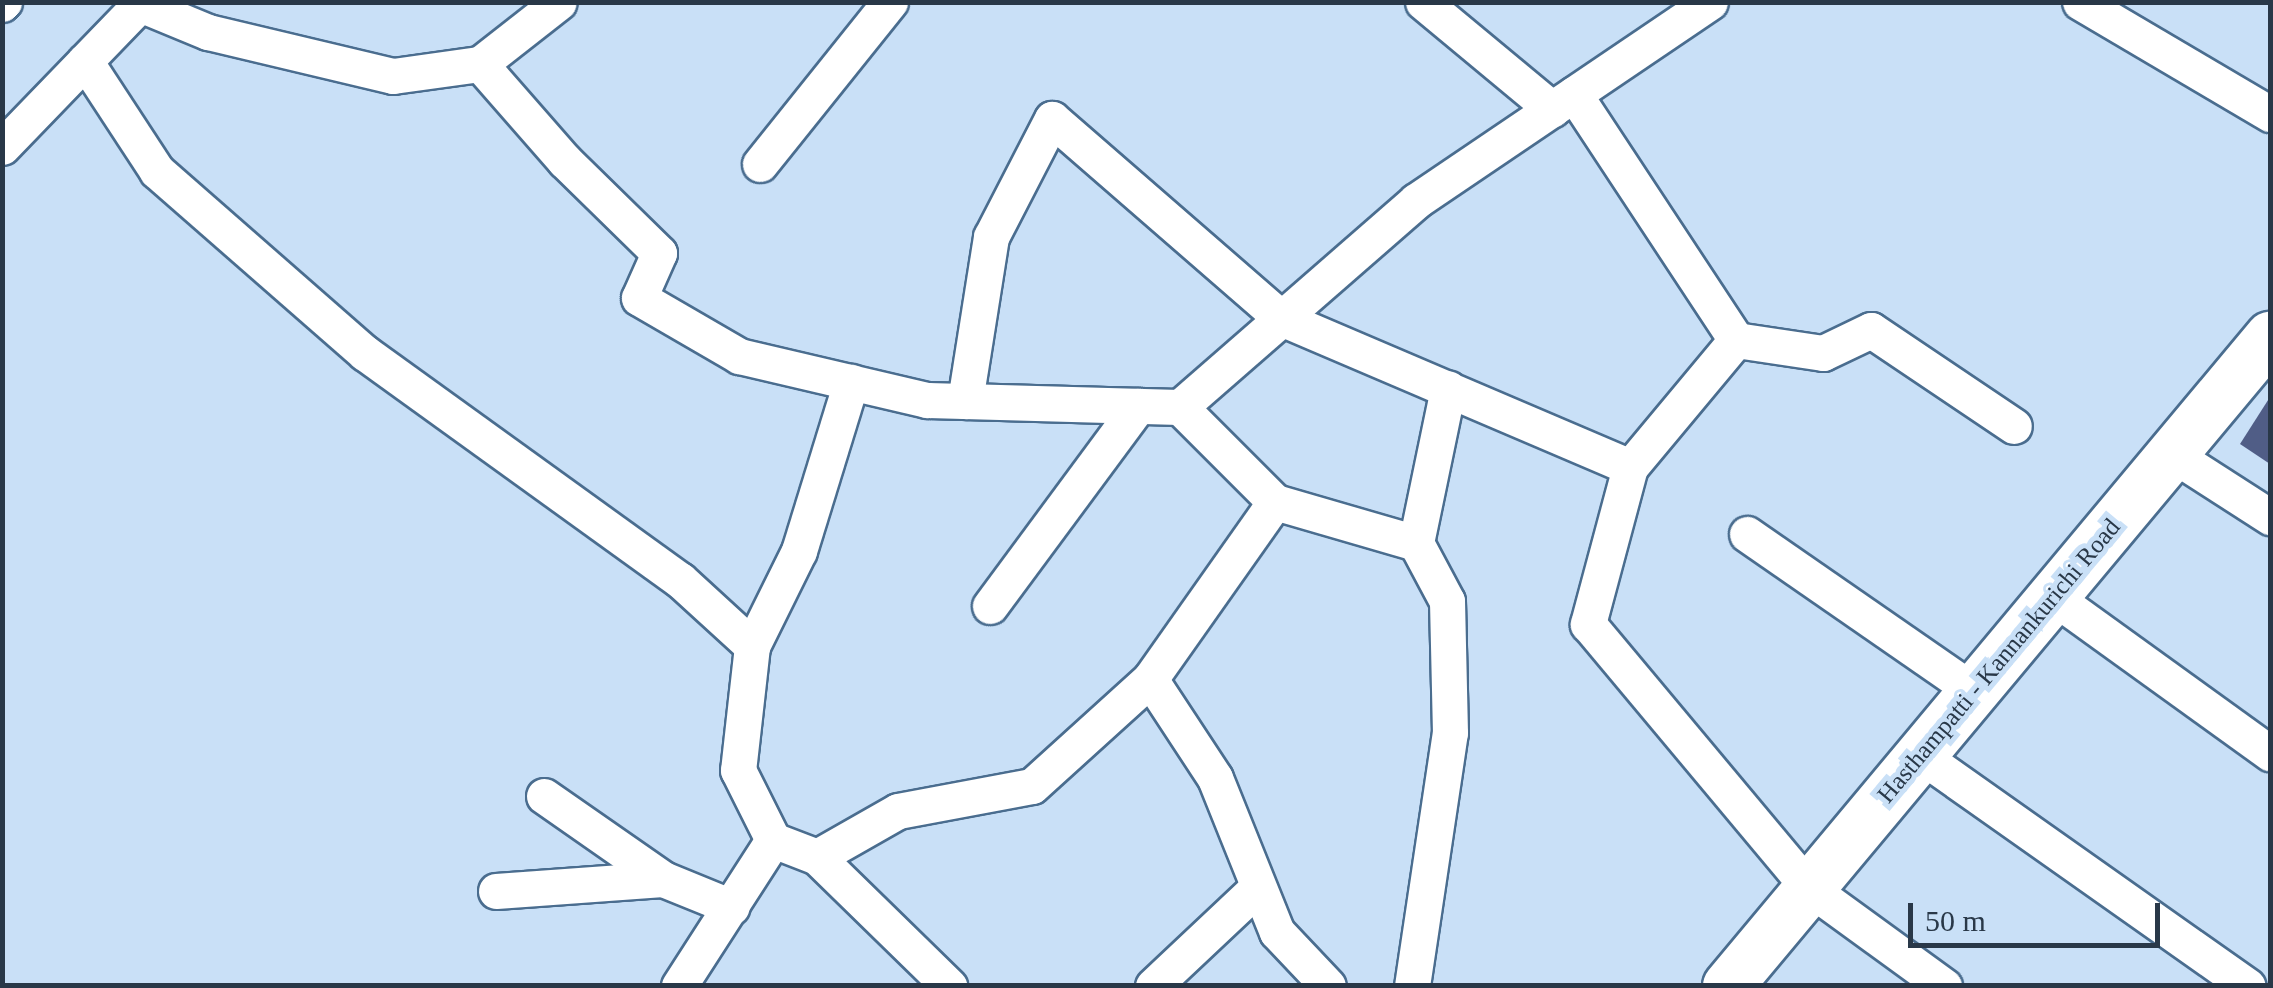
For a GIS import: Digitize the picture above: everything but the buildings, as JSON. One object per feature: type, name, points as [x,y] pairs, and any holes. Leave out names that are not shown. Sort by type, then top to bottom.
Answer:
[{"type":"main road","name":"Hasthampatti - Kannankurichi Road","points":[[1728,986],[2270,336]]},
{"type":"street","points":[[2,147],[139,3],[215,17],[393,76],[480,64],[559,2]]},
{"type":"street","points":[[760,164],[890,2]]},
{"type":"street","points":[[1423,2],[1563,102],[1736,340],[1823,353],[1871,330],[2014,426]]},
{"type":"street","points":[[480,64],[564,160],[659,253],[639,298],[739,356],[927,400],[1180,407],[1416,201],[1710,2]]},
{"type":"street","points":[[2080,2],[2270,114]]},
{"type":"street","points":[[85,61],[157,171],[364,353],[680,580],[752,646]]},
{"type":"street","points":[[965,401],[991,237],[1052,118],[1281,318],[1630,467]]},
{"type":"street","points":[[1736,340],[1630,467],[1588,624],[1809,888],[1944,986]]},
{"type":"street","points":[[850,382],[799,550],[752,646],[738,770],[773,840],[817,857],[948,986]]},
{"type":"street","points":[[1412,986],[1450,733],[1447,601],[1416,543],[1448,388]]},
{"type":"street","points":[[990,606],[1138,406]]},
{"type":"street","points":[[1180,407],[1275,502],[1416,543]]},
{"type":"street","points":[[2172,454],[2270,518]]},
{"type":"street","points":[[817,857],[898,811],[1032,786],[1150,679],[1275,502]]},
{"type":"street","points":[[1747,534],[1974,691]]},
{"type":"street","points":[[2052,596],[2270,753]]},
{"type":"street","points":[[1150,679],[1215,778],[1256,888],[1278,932],[1328,986]]},
{"type":"street","points":[[1920,755],[2248,986]]},
{"type":"street","points":[[544,796],[663,879],[732,907]]},
{"type":"street","points":[[679,986],[773,840]]},
{"type":"street","points":[[496,891],[663,879]]},
{"type":"street","points":[[1154,986],[1256,888]]}]
